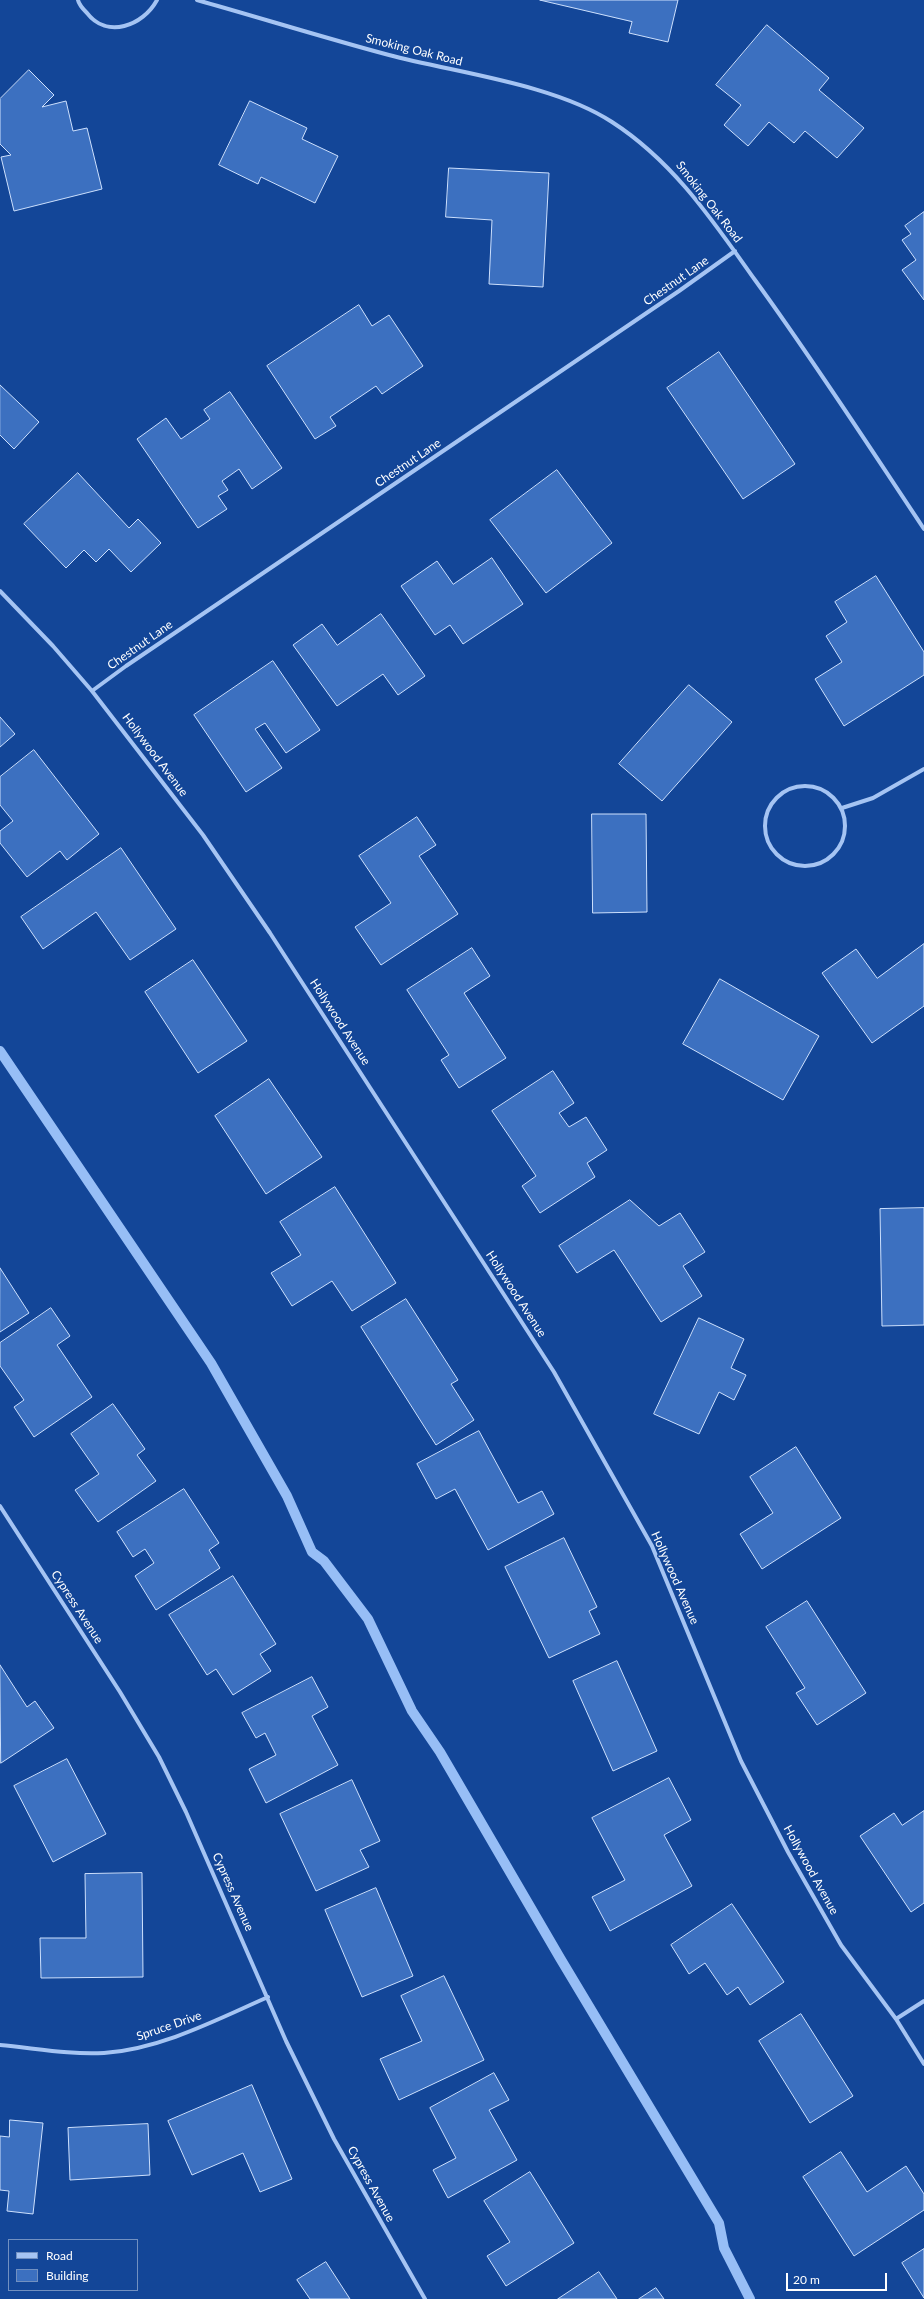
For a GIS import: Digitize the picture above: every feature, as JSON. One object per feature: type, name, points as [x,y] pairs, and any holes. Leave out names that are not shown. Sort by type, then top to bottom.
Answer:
[{"type":"street","points":[[78,0],[92,19],[106,26],[123,27],[144,18],[157,0]]},
{"type":"street","name":"Smoking Oak Road","points":[[197,0],[390,55],[515,85],[571,102],[611,121],[652,152],[673,171],[735,251],[796,335],[924,528]]},
{"type":"street","name":"Chestnut Lane","points":[[92,691],[126,666],[679,291],[735,251]]},
{"type":"street","name":"Hollywood Avenue","points":[[0,591],[53,646],[92,691],[203,835],[270,933],[554,1372],[652,1546],[741,1761],[788,1852],[841,1945],[896,2020],[924,2064]]},
{"type":"street","points":[[842,808],[874,798],[924,769]]},
{"type":"street","points":[[804,785],[820,788],[833,796],[842,808],[846,829],[840,847],[826,860],[808,866],[795,865],[780,858],[769,846],[764,830],[766,815],[773,800],[789,788],[804,785]]},
{"type":"street","name":"Cypress Avenue","points":[[0,1506],[120,1692],[159,1757],[186,1812],[286,2040],[334,2139],[425,2299]]},
{"type":"street","name":"Spruce Drive","points":[[0,2045],[67,2052],[103,2053],[129,2050],[176,2036],[268,1997]]},
{"type":"street","points":[[896,2020],[924,2001]]},
{"type":"building","points":[[540,0],[678,0],[668,42],[629,33],[632,22]]},
{"type":"building","points":[[767,25],[829,78],[819,90],[864,128],[837,158],[805,131],[794,143],[769,122],[748,146],[724,125],[741,105],[716,85]]},
{"type":"building","points":[[29,70],[54,95],[42,107],[66,101],[73,131],[87,128],[102,189],[14,211],[1,157],[11,155],[0,144],[0,99]]},
{"type":"building","points":[[250,101],[307,128],[302,139],[338,156],[315,203],[261,177],[258,184],[219,165]]},
{"type":"building","points":[[449,168],[549,173],[543,287],[489,284],[492,220],[446,217]]},
{"type":"building","points":[[924,212],[924,300],[902,270],[916,260],[902,240],[911,234],[905,226]]},
{"type":"building","points":[[359,305],[372,326],[389,315],[423,366],[382,394],[376,386],[330,417],[336,426],[315,439],[267,366]]},
{"type":"building","points":[[719,352],[795,464],[743,499],[667,388]]},
{"type":"building","points":[[0,385],[39,422],[14,449],[0,435]]},
{"type":"building","points":[[230,392],[282,468],[252,489],[239,469],[222,481],[228,490],[218,496],[227,509],[198,528],[137,439],[166,418],[181,439],[210,419],[204,410]]},
{"type":"building","points":[[557,470],[612,543],[546,593],[490,520]]},
{"type":"building","points":[[78,473],[129,528],[138,519],[161,543],[131,572],[109,549],[96,562],[84,550],[66,568],[24,524]]},
{"type":"building","points":[[492,558],[523,604],[463,644],[450,625],[435,635],[401,586],[437,561],[453,584]]},
{"type":"building","points":[[876,576],[924,652],[924,675],[844,726],[815,679],[842,662],[826,636],[847,622],[835,602]]},
{"type":"building","points":[[381,614],[425,676],[398,695],[383,674],[337,706],[293,645],[322,624],[337,645]]},
{"type":"building","points":[[273,661],[320,730],[286,753],[265,723],[255,729],[282,768],[246,792],[194,715]]},
{"type":"building","points":[[689,685],[732,722],[662,801],[619,764]]},
{"type":"building","points":[[0,717],[15,734],[0,747]]},
{"type":"building","points":[[34,750],[99,834],[67,860],[60,851],[27,877],[0,843],[0,831],[13,821],[0,805],[0,777]]},
{"type":"building","points":[[592,814],[646,814],[647,912],[593,913]]},
{"type":"building","points":[[417,817],[436,845],[419,856],[458,914],[381,965],[355,927],[391,903],[359,856]]},
{"type":"building","points":[[121,848],[176,929],[130,960],[96,912],[43,949],[21,917]]},
{"type":"building","points":[[924,944],[924,1006],[872,1043],[822,973],[856,949],[877,978]]},
{"type":"building","points":[[472,948],[490,976],[464,993],[506,1058],[459,1088],[441,1060],[449,1055],[407,990]]},
{"type":"building","points":[[193,960],[247,1041],[198,1073],[145,992]]},
{"type":"building","points":[[720,979],[819,1036],[783,1100],[683,1044]]},
{"type":"building","points":[[553,1071],[574,1103],[559,1113],[569,1127],[586,1117],[607,1150],[587,1163],[595,1177],[540,1213],[522,1186],[536,1176],[492,1111]]},
{"type":"building","points":[[269,1079],[322,1157],[266,1194],[215,1116]]},
{"type":"building","points":[[335,1187],[396,1283],[352,1311],[332,1281],[292,1306],[271,1273],[301,1255],[280,1222]]},
{"type":"building","points":[[630,1200],[659,1226],[680,1213],[705,1252],[683,1266],[702,1296],[661,1322],[614,1250],[577,1273],[559,1246]]},
{"type":"building","points":[[924,1208],[924,1325],[882,1326],[880,1209]]},
{"type":"building","points":[[0,1268],[29,1313],[0,1332]]},
{"type":"building","points":[[406,1299],[458,1380],[451,1384],[474,1420],[436,1445],[361,1327]]},
{"type":"building","points":[[51,1308],[70,1336],[57,1345],[92,1397],[34,1437],[14,1407],[24,1400],[0,1366],[0,1343]]},
{"type":"building","points":[[699,1318],[744,1339],[731,1368],[746,1375],[734,1400],[719,1392],[699,1434],[654,1414]]},
{"type":"building","points":[[113,1404],[145,1449],[137,1455],[156,1481],[98,1522],[75,1490],[99,1474],[71,1434]]},
{"type":"building","points":[[479,1431],[518,1503],[542,1491],[554,1514],[488,1550],[455,1489],[436,1499],[417,1464]]},
{"type":"building","points":[[796,1447],[841,1518],[762,1569],[740,1534],[773,1513],[750,1477]]},
{"type":"building","points":[[184,1489],[219,1543],[209,1550],[220,1568],[156,1610],[135,1576],[154,1563],[145,1549],[133,1557],[117,1532]]},
{"type":"building","points":[[564,1538],[597,1607],[589,1611],[600,1634],[549,1658],[505,1567]]},
{"type":"building","points":[[233,1576],[276,1644],[260,1654],[271,1671],[233,1695],[216,1669],[207,1675],[169,1615]]},
{"type":"building","points":[[807,1601],[866,1693],[817,1725],[796,1693],[805,1688],[766,1627]]},
{"type":"building","points":[[617,1661],[657,1751],[613,1771],[573,1681]]},
{"type":"building","points":[[0,1665],[27,1707],[35,1701],[54,1728],[1,1763]]},
{"type":"building","points":[[312,1677],[328,1707],[312,1716],[338,1765],[266,1803],[249,1769],[276,1755],[265,1733],[256,1738],[242,1713]]},
{"type":"building","points":[[67,1759],[106,1834],[53,1862],[14,1786]]},
{"type":"building","points":[[669,1778],[691,1820],[664,1835],[692,1886],[610,1931],[592,1897],[625,1880],[592,1818]]},
{"type":"building","points":[[352,1780],[380,1841],[360,1850],[369,1867],[316,1891],[280,1814]]},
{"type":"building","points":[[924,1811],[924,1903],[911,1912],[860,1836],[894,1813],[902,1825]]},
{"type":"building","points":[[142,1873],[143,1977],[41,1978],[40,1938],[86,1938],[85,1874]]},
{"type":"building","points":[[376,1888],[413,1976],[362,1997],[325,1910]]},
{"type":"building","points":[[732,1904],[784,1982],[750,2005],[738,1987],[727,1995],[705,1963],[689,1974],[671,1945]]},
{"type":"building","points":[[444,1976],[484,2060],[399,2100],[380,2059],[422,2041],[401,1996]]},
{"type":"building","points":[[801,2014],[853,2096],[810,2123],[759,2041]]},
{"type":"building","points":[[494,2073],[509,2100],[489,2110],[517,2160],[448,2198],[433,2170],[456,2158],[430,2108]]},
{"type":"building","points":[[252,2085],[292,2179],[260,2192],[243,2153],[192,2175],[168,2121]]},
{"type":"building","points":[[10,2120],[43,2123],[33,2214],[7,2211],[9,2191],[0,2190],[0,2136],[9,2137]]},
{"type":"building","points":[[148,2124],[150,2175],[70,2180],[68,2128]]},
{"type":"building","points":[[841,2152],[867,2192],[906,2166],[924,2194],[924,2210],[854,2256],[803,2177]]},
{"type":"building","points":[[530,2172],[574,2243],[506,2286],[487,2256],[510,2242],[484,2201]]},
{"type":"building","points":[[924,2249],[924,2298],[902,2263]]},
{"type":"building","points":[[326,2262],[350,2299],[310,2299],[297,2280]]},
{"type":"building","points":[[599,2272],[617,2299],[558,2299]]},
{"type":"building","points":[[656,2288],[664,2299],[639,2299]]},
{"type":"waterway","points":[[0,1051],[211,1363],[287,1496],[312,1552],[324,1561],[368,1619],[412,1711],[440,1752],[560,1958],[719,2223],[724,2248],[750,2299]]}]
